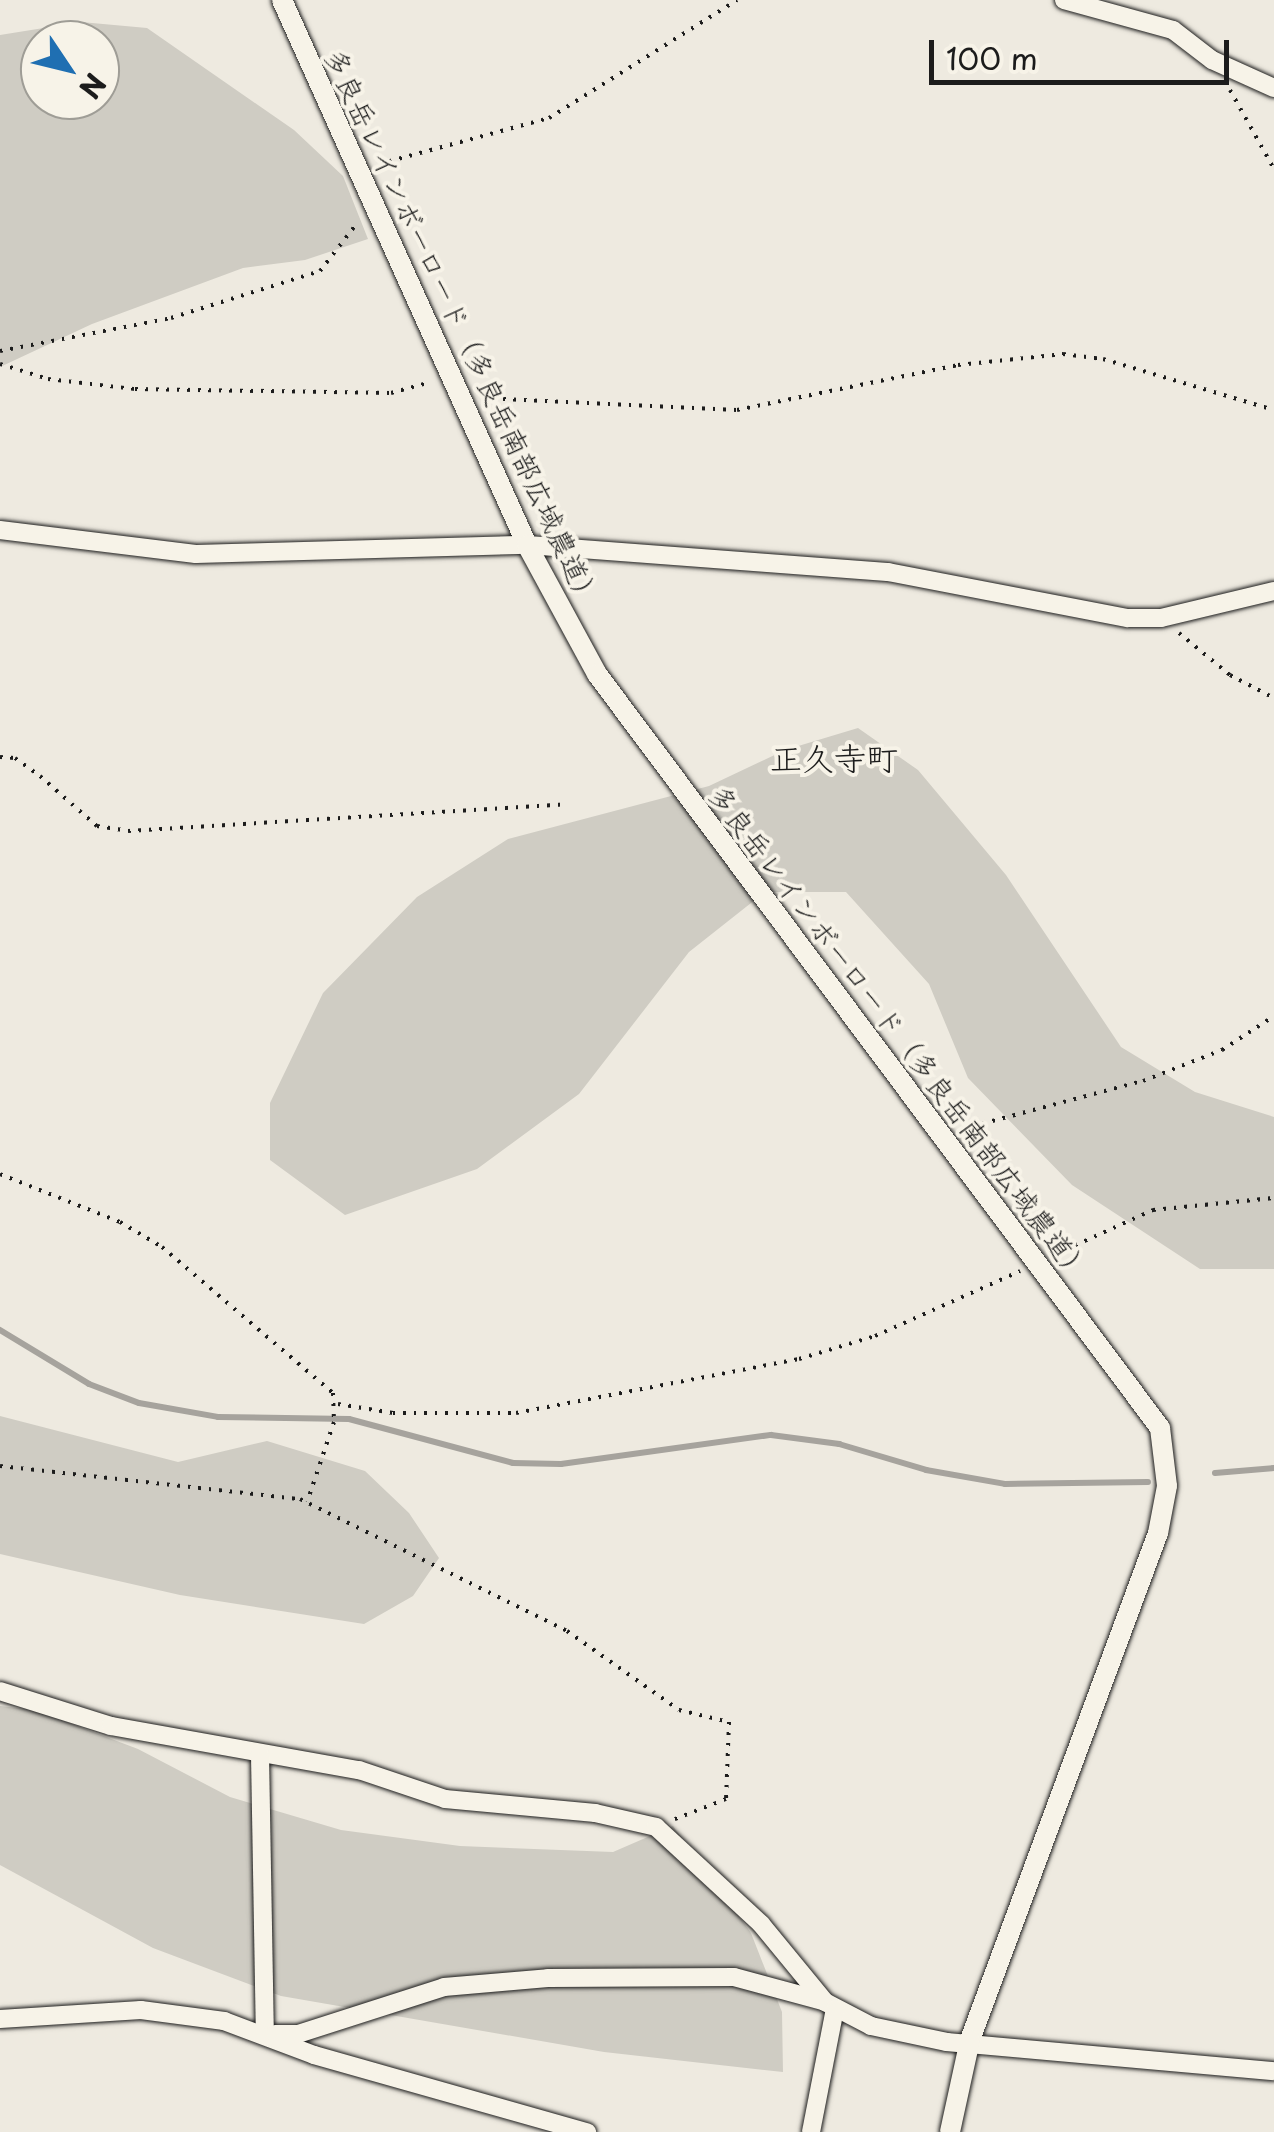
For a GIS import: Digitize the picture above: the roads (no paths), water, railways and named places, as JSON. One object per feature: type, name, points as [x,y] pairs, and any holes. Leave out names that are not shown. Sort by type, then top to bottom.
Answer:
[{"type":"street","name":"多良岳レインボーロード（多良岳南部広域農道）","points":[[282,0],[527,545],[638,736],[944,1134],[1160,1428],[1167,1486],[1158,1533],[970,2040],[950,2132]]},
{"type":"street","points":[[1064,0],[1173,30],[1212,60],[1274,88]]},
{"type":"street","points":[[0,530],[196,554],[527,545],[888,572],[1128,618],[1161,618],[1274,591]]},
{"type":"street","points":[[0,1691],[144,1734],[359,1770],[445,1798],[595,1813],[656,1827],[760,1924],[830,2006],[811,2132]]},
{"type":"street","points":[[260,1755],[265,2034]]},
{"type":"street","points":[[265,2034],[298,2034],[444,1987],[548,1978],[734,1977],[830,2006],[871,2026],[947,2042],[970,2040],[1120,2060],[1274,2070]]},
{"type":"street","points":[[0,2018],[142,2010],[224,2021],[314,2055],[587,2132]]},
{"type":"waterway","points":[[0,1330],[89,1384],[139,1403],[218,1417],[349,1419],[513,1463],[561,1464],[771,1435],[839,1444],[926,1470],[1005,1484],[1148,1482]]},
{"type":"waterway","points":[[1215,1473],[1274,1468]]},
{"type":"district","name":"正久寺町","points":[[834,757]]}]
